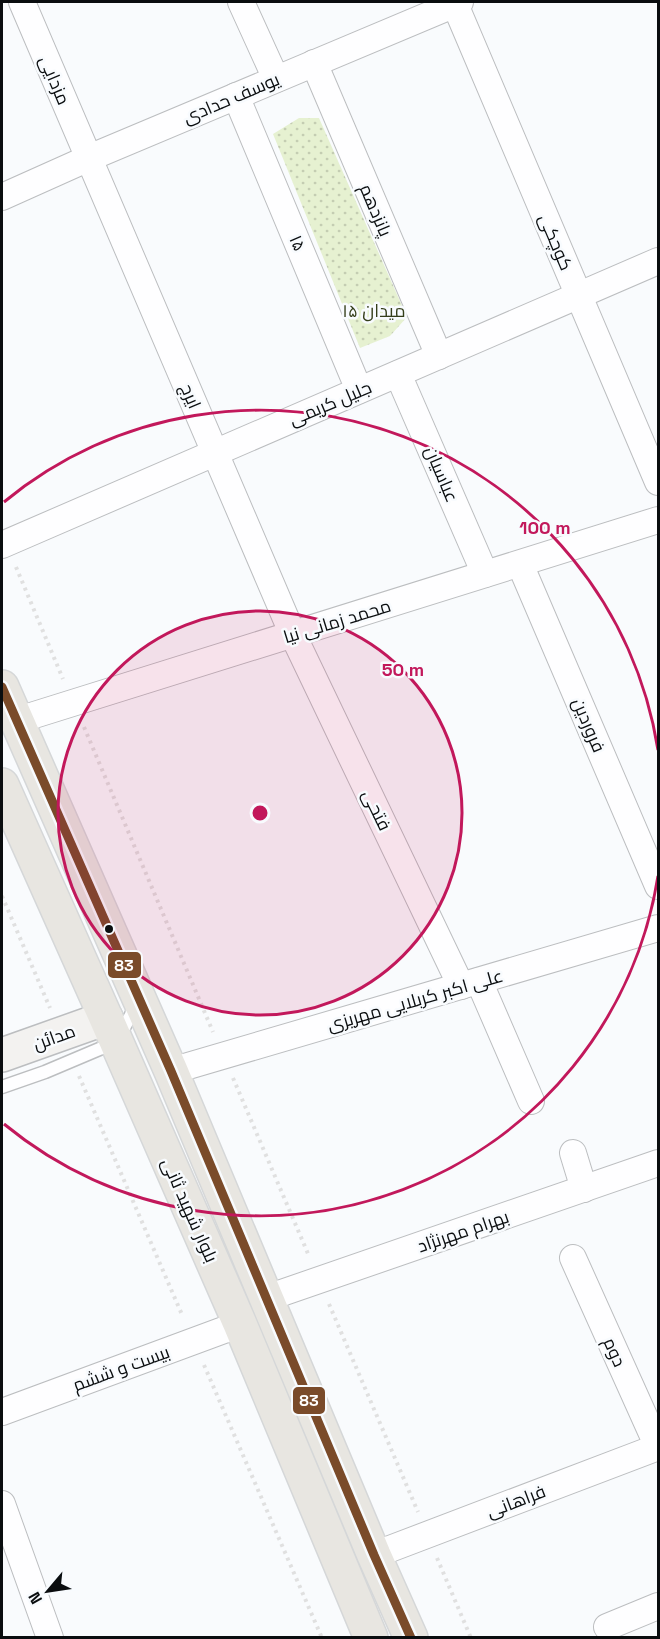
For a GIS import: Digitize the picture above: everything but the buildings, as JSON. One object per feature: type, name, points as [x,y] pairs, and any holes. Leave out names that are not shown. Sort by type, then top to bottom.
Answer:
[{"type":"main road","name":"بلوار شهید ثانی","points":[[2,687],[171,1071],[411,1638]]},
{"type":"main road","name":"بلوار شهید ثانی","points":[[2,785],[240,1324],[371,1638]]},
{"type":"main road","points":[[111,1030],[139,1000]]},
{"type":"main road","name":"مدائن","points":[[2,1055],[67,1047],[111,1030]]},
{"type":"street","name":"مزدایی","points":[[22,2],[89,158]]},
{"type":"street","points":[[241,2],[276,79]]},
{"type":"street","name":"یوسف حدادی","points":[[2,196],[456,2]]},
{"type":"street","name":"کوچکی","points":[[456,2],[658,482]]},
{"type":"street","name":"پانزدهم","points":[[314,63],[439,356]]},
{"type":"street","name":"۱۵","points":[[236,96],[359,390]]},
{"type":"street","name":"ایرج","points":[[89,158],[292,635]]},
{"type":"street","name":"جلیل کریمی","points":[[4,544],[658,261]]},
{"type":"street","name":"عباسیان","points":[[399,374],[485,574]]},
{"type":"street","name":"محمد زمانی نیا","points":[[15,721],[658,520]]},
{"type":"street","name":"فروردین","points":[[520,564],[658,886]]},
{"type":"street","name":"فتحی","points":[[292,635],[531,1101]]},
{"type":"street","name":"علی اکبر کربلایی مهریزی","points":[[171,1071],[658,928]]},
{"type":"street","points":[[573,1154],[584,1189]]},
{"type":"street","name":"بهرام مهرنژاد","points":[[267,1298],[584,1189],[657,1168]]},
{"type":"street","name":"دوم","points":[[573,1258],[658,1447]]},
{"type":"street","name":"بیست و ششم","points":[[2,1412],[240,1324]]},
{"type":"street","name":"فراهانی","points":[[375,1555],[658,1447]]},
{"type":"street","points":[[2,1504],[50,1638]]},
{"type":"street","points":[[607,1627],[658,1606]]},
{"type":"lane","points":[[2,1087],[45,1072],[67,1047]]},
{"type":"path","points":[[4,544],[74,703],[471,1638]]},
{"type":"path","points":[[2,896],[322,1638]]},
{"type":"green space","name":"میدان ۱۵","points":[[299,118],[319,118],[407,317],[390,336],[360,348],[273,134]]},
{"type":"transit line","name":"83","points":[[2,687],[171,1071],[411,1638]]}]
